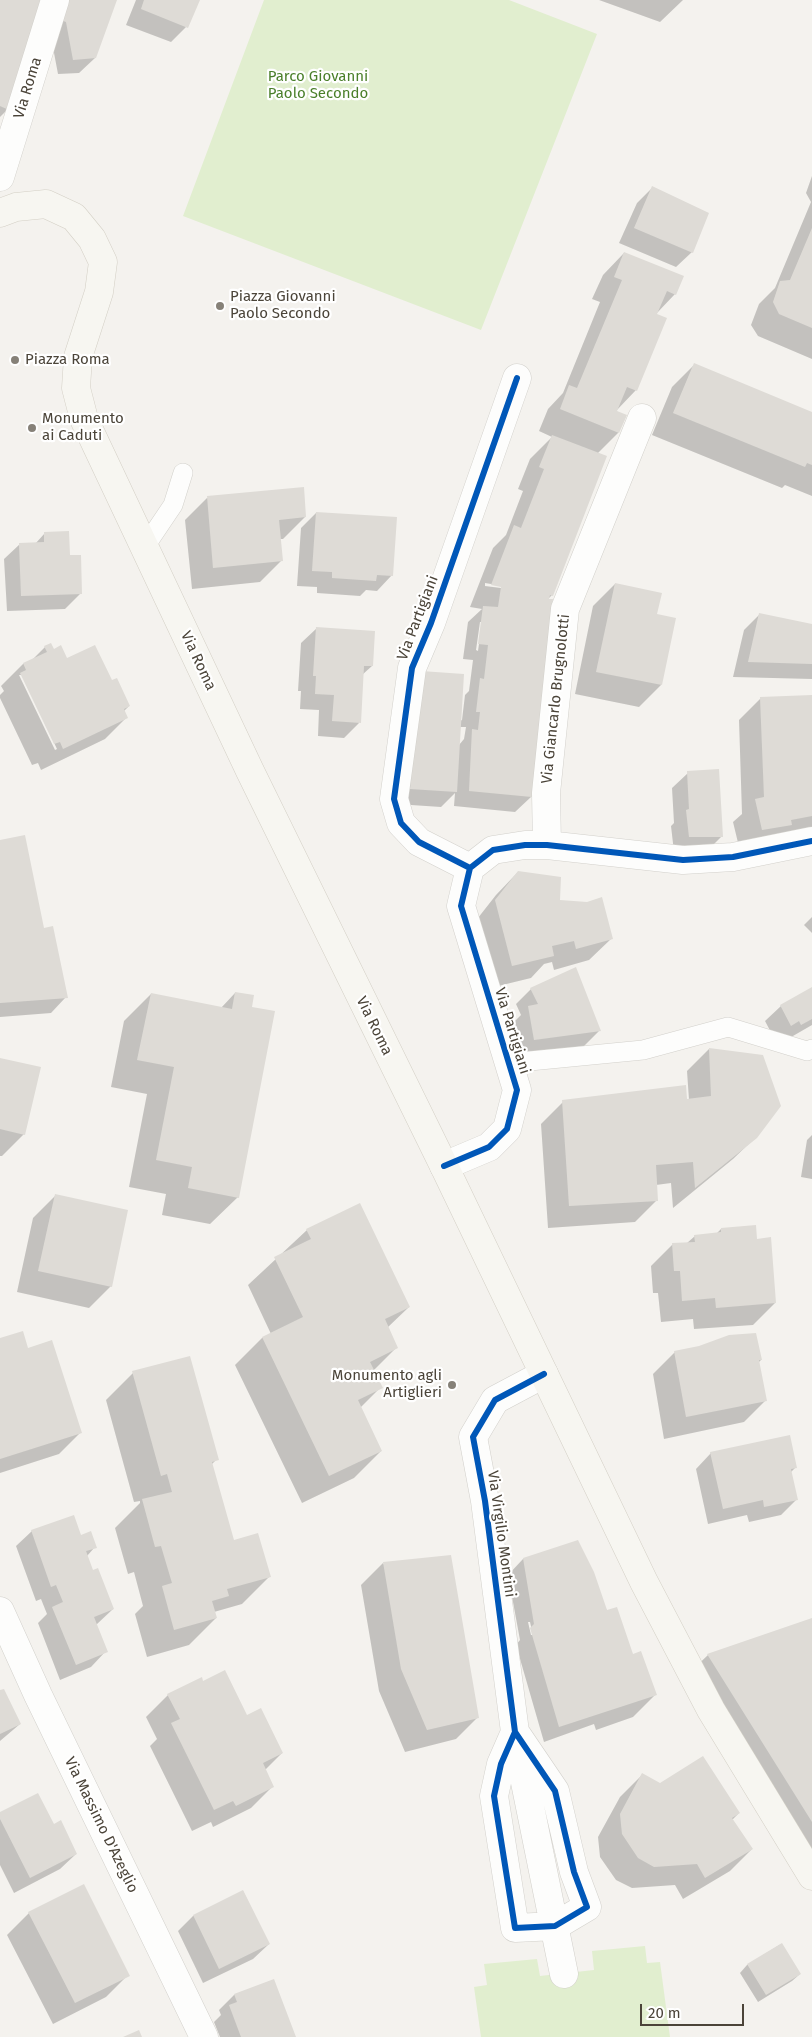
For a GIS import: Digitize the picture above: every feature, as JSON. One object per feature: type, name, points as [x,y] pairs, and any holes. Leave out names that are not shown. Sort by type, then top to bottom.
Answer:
[{"type":"main road","name":"Via Roma","points":[[0,213],[16,207],[46,204],[74,217],[92,239],[103,262],[100,292],[78,357],[76,388],[84,419],[297,869],[444,1166]]},
{"type":"main road","points":[[444,1166],[644,1582],[711,1710],[812,1876]]},
{"type":"street","name":"Via Roma","points":[[0,177],[56,0]]},
{"type":"street","name":"Via Partigiani","points":[[444,1166],[488,1147],[507,1129],[517,1090],[461,906],[470,868],[419,842],[401,823],[394,799],[412,668],[431,623],[517,378]]},
{"type":"street","name":"Via Giancarlo Brugnolotti","points":[[548,845],[546,793],[564,609],[642,418]]},
{"type":"street","points":[[470,868],[493,850],[525,845],[548,845],[683,860],[733,857],[812,841]]},
{"type":"street","name":"Via Virgilio Montini","points":[[515,1732],[502,1764],[494,1796],[515,1928],[556,1926],[588,1908],[574,1872],[555,1791],[515,1732],[485,1501],[473,1437],[495,1400],[544,1374]]},
{"type":"street","name":"Via Massimo D'Azeglio","points":[[0,1611],[38,1695],[204,2037]]},
{"type":"street","points":[[556,1926],[564,1974]]},
{"type":"lane","points":[[144,548],[173,505],[183,473]]},
{"type":"lane","points":[[509,1062],[643,1050],[728,1027],[807,1051],[812,1048]]},
{"type":"green space","name":"Parco Giovanni Paolo Secondo","points":[[264,0],[509,0],[597,34],[481,330],[183,216]]},
{"type":"green space","points":[[645,1946],[647,1963],[660,1962],[670,2037],[481,2037],[474,1987],[487,1985],[484,1964],[537,1959],[540,1976],[594,1970],[592,1951]]},
{"type":"building","points":[[0,0],[47,0],[9,110],[0,106]]},
{"type":"building","points":[[64,0],[117,0],[96,58],[73,60],[66,22],[58,19]]},
{"type":"building","points":[[144,0],[200,0],[188,28],[141,9]]},
{"type":"building","points":[[652,186],[709,213],[693,253],[634,228]]},
{"type":"building","points":[[812,228],[812,328],[779,314],[773,302],[780,281],[790,280]]},
{"type":"building","points":[[624,252],[684,276],[676,295],[667,291],[657,314],[667,318],[637,391],[627,387],[617,411],[627,415],[619,433],[560,409],[569,385],[577,388],[622,280],[614,277]]},
{"type":"building","points":[[694,363],[812,412],[812,465],[807,463],[805,467],[673,413]]},
{"type":"building","points":[[552,435],[607,456],[553,596],[550,595],[549,599],[553,599],[532,797],[469,791],[472,729],[478,730],[480,712],[476,712],[480,678],[484,679],[488,645],[478,644],[483,606],[498,607],[501,587],[491,585],[514,525],[521,528],[544,469],[539,467]]},
{"type":"building","points":[[304,487],[306,517],[279,520],[283,561],[213,568],[207,496]]},
{"type":"building","points":[[316,512],[397,517],[393,576],[377,575],[376,581],[332,578],[332,572],[312,571]]},
{"type":"building","points":[[69,531],[70,555],[81,555],[82,594],[21,596],[19,543],[44,542],[44,532]]},
{"type":"building","points":[[615,583],[662,593],[657,614],[676,618],[662,685],[596,672]]},
{"type":"building","points":[[759,613],[812,624],[812,664],[748,662]]},
{"type":"building","points":[[316,627],[375,631],[373,666],[364,666],[361,723],[332,721],[334,695],[315,694],[316,676],[313,676]]},
{"type":"building","points":[[51,643],[54,649],[61,645],[67,658],[95,645],[112,680],[117,678],[130,706],[124,709],[128,718],[63,749],[60,742],[54,744],[20,673],[26,670],[23,663],[47,652],[44,646]]},
{"type":"building","points":[[421,671],[464,674],[457,792],[410,789],[414,732],[417,732]]},
{"type":"building","points":[[812,695],[812,816],[791,820],[792,825],[762,830],[755,799],[764,797],[760,697]]},
{"type":"building","points":[[719,769],[723,837],[689,837],[686,810],[689,809],[687,771]]},
{"type":"building","points":[[25,835],[44,928],[53,926],[68,998],[0,1003],[0,840]]},
{"type":"building","points":[[518,871],[561,877],[560,900],[587,902],[602,897],[613,939],[576,949],[574,941],[552,946],[554,956],[512,966],[495,900]]},
{"type":"building","points":[[576,967],[601,1031],[534,1040],[528,1006],[538,1004],[530,988]]},
{"type":"building","points":[[812,987],[812,1019],[801,1025],[799,1021],[791,1026],[780,1005]]},
{"type":"building","points":[[235,992],[254,995],[252,1007],[275,1011],[239,1198],[188,1188],[192,1167],[156,1160],[174,1067],[137,1060],[151,993],[232,1009]]},
{"type":"building","points":[[709,1048],[763,1055],[781,1106],[757,1138],[695,1188],[693,1162],[656,1165],[658,1201],[569,1206],[562,1100],[686,1085],[687,1099],[711,1096]]},
{"type":"building","points":[[0,1058],[41,1067],[25,1135],[0,1129]]},
{"type":"building","points":[[55,1194],[128,1210],[112,1287],[38,1271]]},
{"type":"building","points":[[360,1203],[410,1307],[385,1319],[398,1348],[370,1362],[383,1388],[358,1400],[382,1451],[329,1476],[262,1337],[303,1317],[274,1257],[311,1239],[306,1229]]},
{"type":"building","points":[[756,1225],[757,1239],[771,1237],[776,1303],[716,1308],[715,1298],[682,1301],[680,1271],[674,1271],[672,1243],[695,1242],[694,1235],[721,1232],[721,1228]]},
{"type":"building","points":[[23,1331],[28,1348],[52,1340],[82,1433],[0,1459],[0,1338]]},
{"type":"building","points":[[756,1333],[762,1360],[759,1360],[767,1401],[686,1417],[674,1351],[699,1346],[729,1335]]},
{"type":"building","points":[[190,1356],[219,1460],[212,1462],[234,1540],[258,1533],[271,1577],[227,1589],[229,1596],[212,1601],[217,1618],[174,1630],[162,1586],[172,1583],[161,1546],[155,1547],[142,1499],[172,1492],[167,1474],[161,1476],[132,1371]]},
{"type":"building","points":[[790,1435],[797,1468],[791,1469],[798,1500],[764,1507],[763,1500],[723,1509],[710,1452]]},
{"type":"building","points":[[74,1515],[81,1535],[91,1531],[97,1548],[86,1551],[93,1570],[98,1568],[114,1609],[94,1617],[108,1652],[76,1665],[52,1607],[63,1602],[56,1585],[51,1587],[31,1530]]},
{"type":"building","points":[[578,1540],[594,1572],[607,1610],[617,1607],[633,1654],[641,1651],[657,1695],[559,1727],[530,1628],[534,1624],[523,1558]]},
{"type":"building","points":[[451,1555],[479,1718],[427,1730],[401,1669],[383,1562]]},
{"type":"building","points":[[812,1618],[812,1822],[707,1654]]},
{"type":"building","points":[[225,1670],[247,1715],[261,1708],[283,1753],[263,1763],[274,1787],[236,1806],[233,1801],[214,1810],[171,1723],[180,1719],[167,1694],[202,1677],[203,1681]]},
{"type":"building","points":[[4,1689],[21,1724],[0,1734],[0,1690]]},
{"type":"building","points":[[703,1756],[740,1813],[732,1818],[753,1849],[705,1878],[697,1864],[654,1867],[638,1858],[622,1834],[620,1814],[642,1773],[660,1783]]},
{"type":"building","points":[[38,1793],[54,1824],[61,1820],[77,1854],[30,1878],[0,1819],[0,1812]]},
{"type":"building","points":[[84,1884],[130,1976],[75,2003],[28,1912]]},
{"type":"building","points":[[243,1890],[270,1944],[219,1969],[193,1915]]},
{"type":"building","points":[[782,1943],[801,1974],[766,1995],[747,1964]]},
{"type":"building","points":[[274,1979],[296,2037],[241,2037],[229,2005],[237,2002],[234,1994]]},
{"type":"building","points":[[139,2030],[142,2037],[123,2037]]},
{"type":"cycle path","points":[[470,868],[419,842],[401,823],[394,799],[412,668],[431,623],[517,378]]},
{"type":"cycle path","points":[[444,1166],[489,1147],[507,1129],[517,1090],[461,906],[470,868],[493,850],[525,845],[547,845],[683,860],[733,857],[812,841]]},
{"type":"cycle path","points":[[515,1732],[555,1791],[574,1872],[587,1907],[555,1926],[515,1928],[494,1796],[501,1764],[515,1732],[485,1501],[473,1437],[495,1400],[544,1374]]},
{"type":"place","name":"Piazza Giovanni Paolo Secondo","points":[[220,306]]},
{"type":"place","name":"Piazza Roma","points":[[15,360]]},
{"type":"place","name":"Monumento ai Caduti","points":[[32,428]]},
{"type":"place","name":"Monumento agli Artiglieri","points":[[452,1385]]}]
